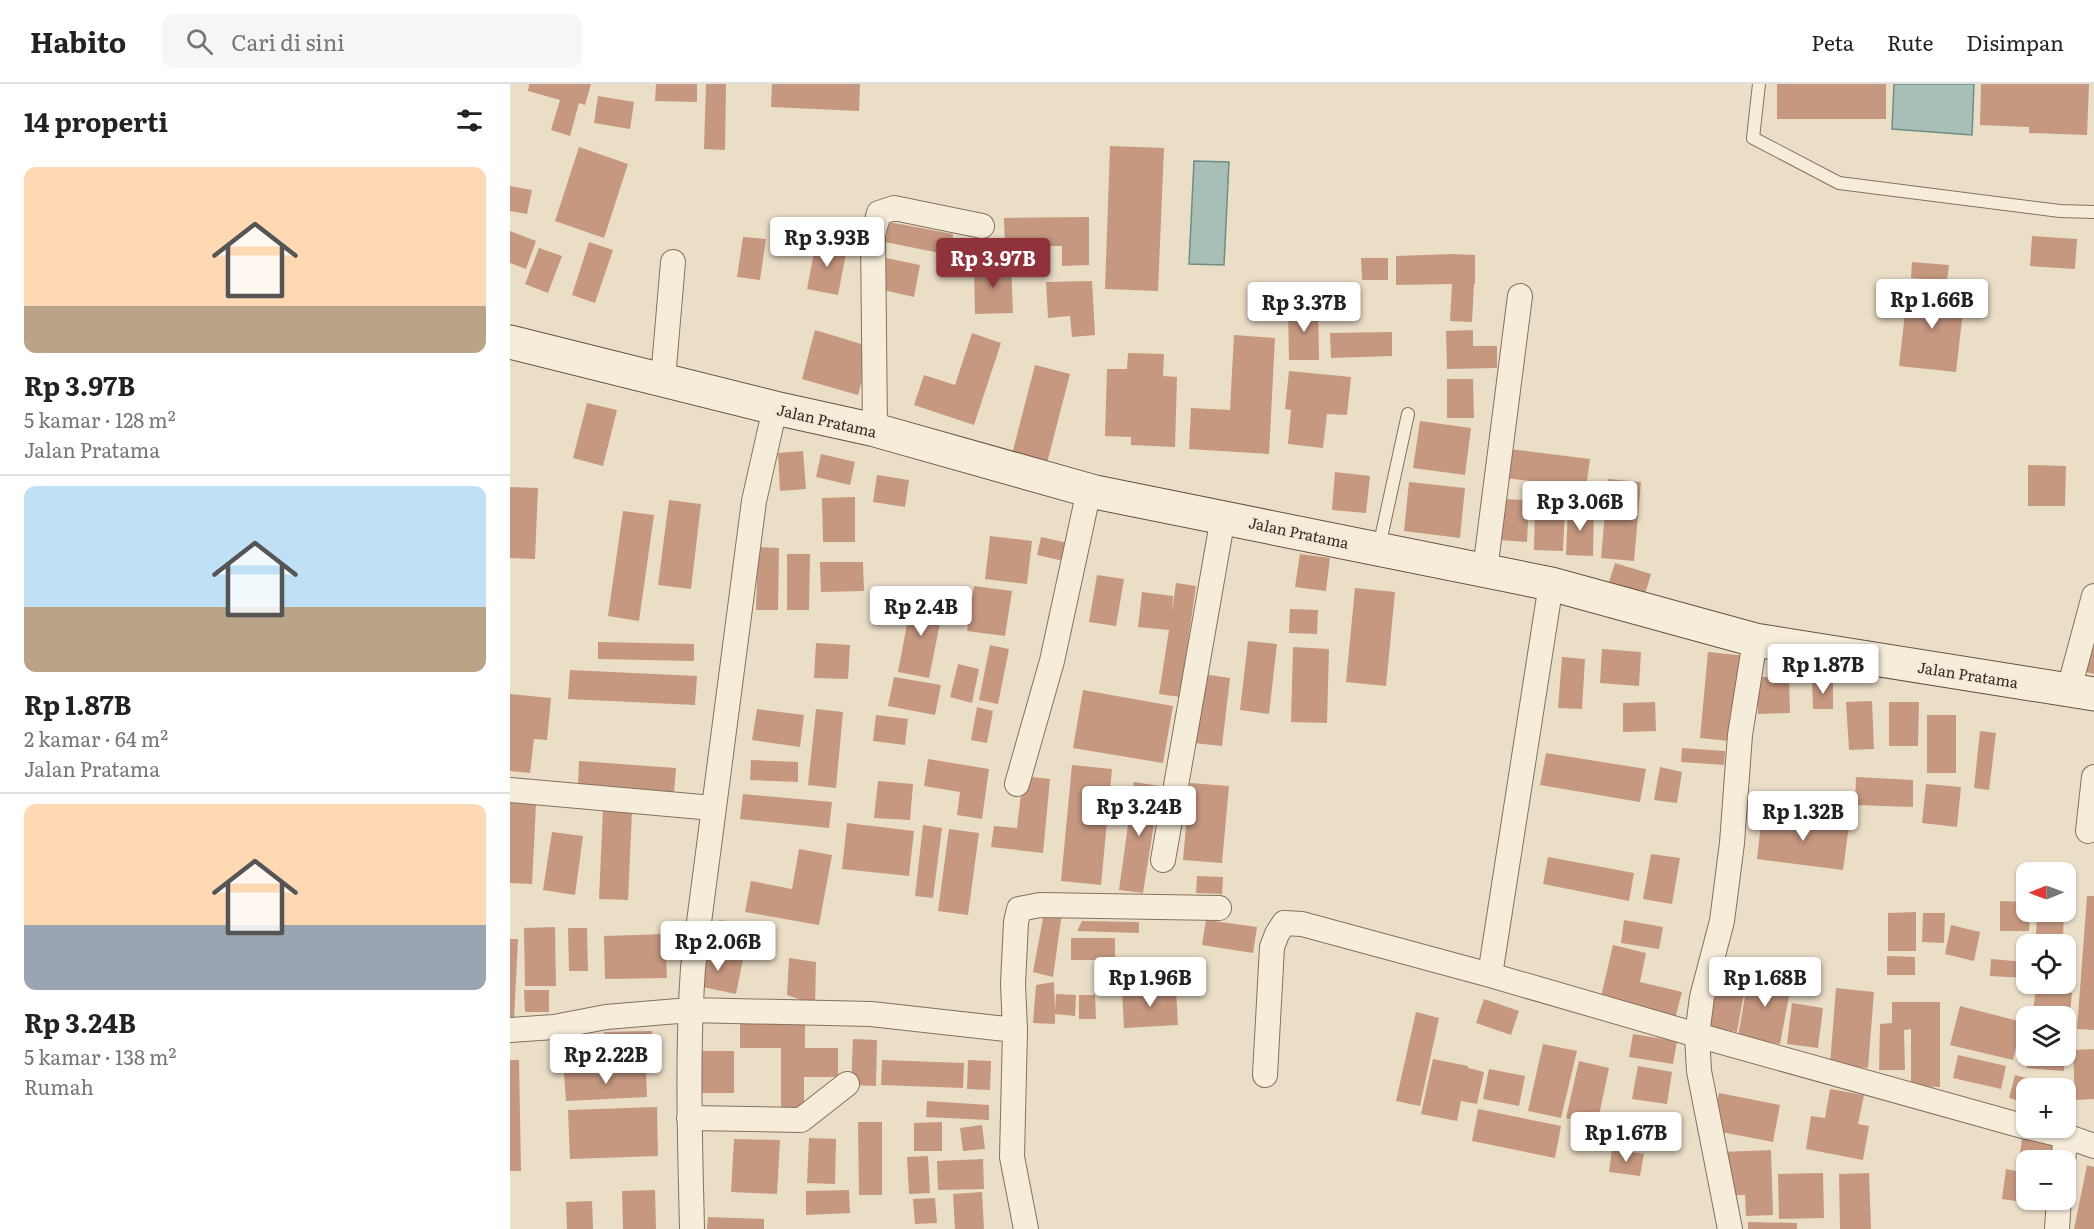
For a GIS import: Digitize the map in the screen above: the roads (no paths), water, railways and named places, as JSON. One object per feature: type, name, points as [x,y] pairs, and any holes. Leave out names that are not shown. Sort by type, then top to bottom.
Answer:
[{"type":"street","points":[[875,430],[873,234],[879,213],[894,208],[982,226]]},
{"type":"street","points":[[663,379],[673,262]]},
{"type":"street","points":[[1485,570],[1520,296]]},
{"type":"street","name":"Jalan Pratama","points":[[510,342],[775,408],[875,430],[1089,490],[1551,584],[1755,640],[2082,692]]},
{"type":"street","points":[[692,1229],[689,1118],[690,1010],[693,968],[754,501],[775,408]]},
{"type":"street","points":[[1017,784],[1052,661],[1089,490]]},
{"type":"street","points":[[1163,860],[1223,517]]},
{"type":"street","points":[[1490,975],[1551,584]]},
{"type":"street","points":[[2082,692],[2094,596]]},
{"type":"street","points":[[1730,1229],[1699,1071],[1698,1035],[1702,997],[1722,921],[1732,843],[1740,735],[1755,640]]},
{"type":"street","points":[[2088,831],[2094,777]]},
{"type":"street","points":[[510,790],[713,808]]},
{"type":"street","points":[[1026,1229],[1012,1157],[1015,1029],[1013,984],[1016,922],[1019,909],[1040,905],[1219,908]]},
{"type":"street","points":[[1265,1075],[1272,947],[1284,923],[1302,924],[2016,1124]]},
{"type":"street","points":[[510,1030],[554,1027],[606,1017],[690,1010],[871,1014],[1015,1029]]},
{"type":"street","points":[[689,1118],[801,1120],[847,1084]]},
{"type":"street","points":[[2072,1138],[2094,1146]]},
{"type":"street","points":[[2056,1229],[2058,1210]]},
{"type":"lane","points":[[1759,84],[1753,138],[1839,183],[2060,211],[2094,212]]},
{"type":"lane","points":[[1379,549],[1408,414]]},
{"type":"water","points":[[1894,84],[1974,84],[1972,135],[1892,129]]},
{"type":"water","points":[[1194,161],[1229,162],[1224,265],[1189,264]]}]
